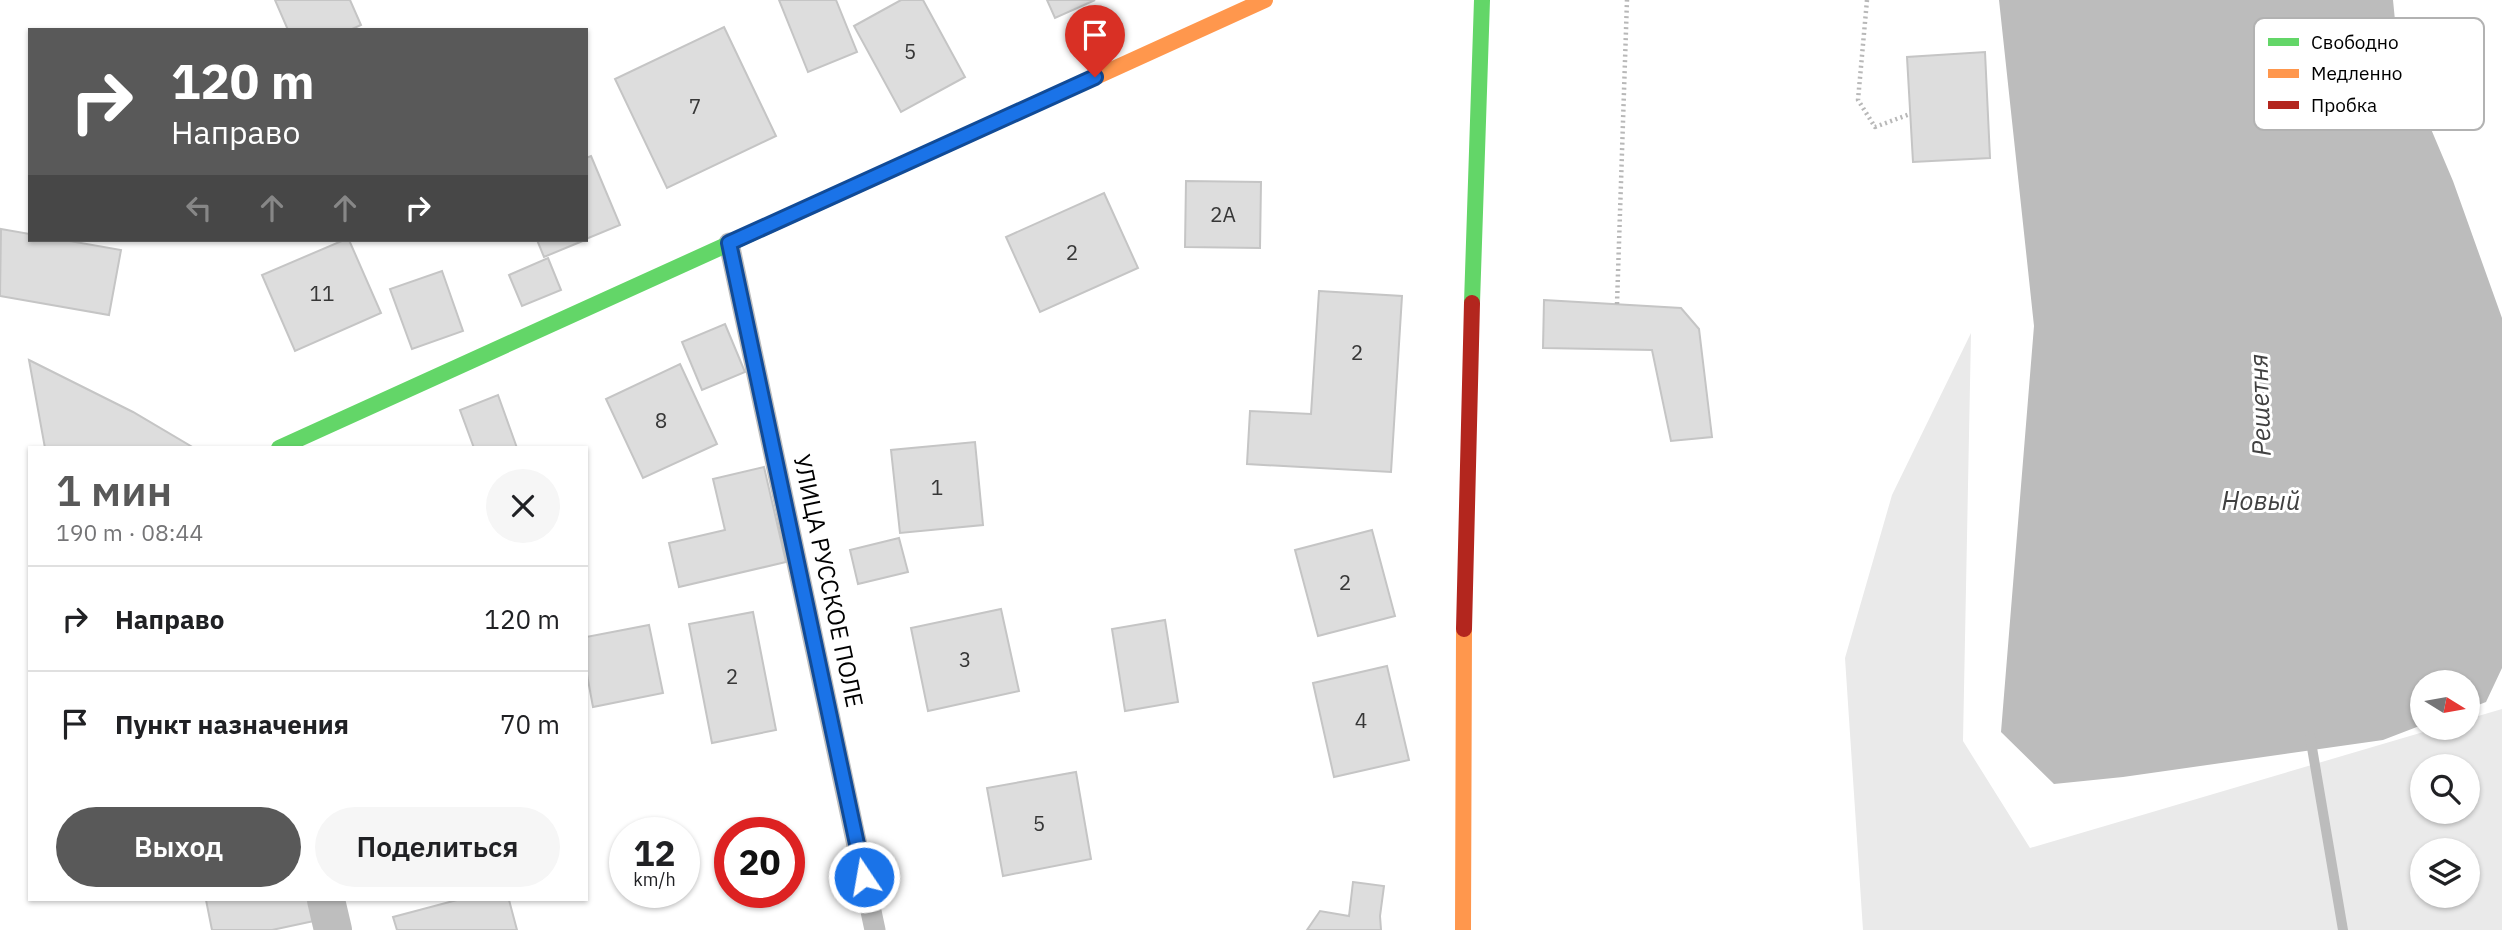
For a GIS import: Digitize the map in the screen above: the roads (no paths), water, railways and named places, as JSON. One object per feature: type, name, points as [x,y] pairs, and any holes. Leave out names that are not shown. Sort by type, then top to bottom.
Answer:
[{"type":"street","points":[[283,446],[1265,0]]},
{"type":"street","points":[[1463,930],[1464,563],[1482,0]]},
{"type":"street","points":[[326,901],[333,930]]},
{"type":"lane","name":"УЛИЦА РУССКОЕ ПОЛЕ","points":[[729,243],[875,930]]},
{"type":"water","name":"Новый","points":[[1999,0],[2393,0],[2395,18],[2254,18],[2254,130],[2431,130],[2453,181],[2502,318],[2502,668],[2486,702],[2480,704],[2480,670],[2410,670],[2410,730],[2383,740],[2123,777],[2054,784],[2001,732],[2034,326]]},
{"type":"waterway","name":"Решетня","points":[[2310,736],[2343,930]]}]
